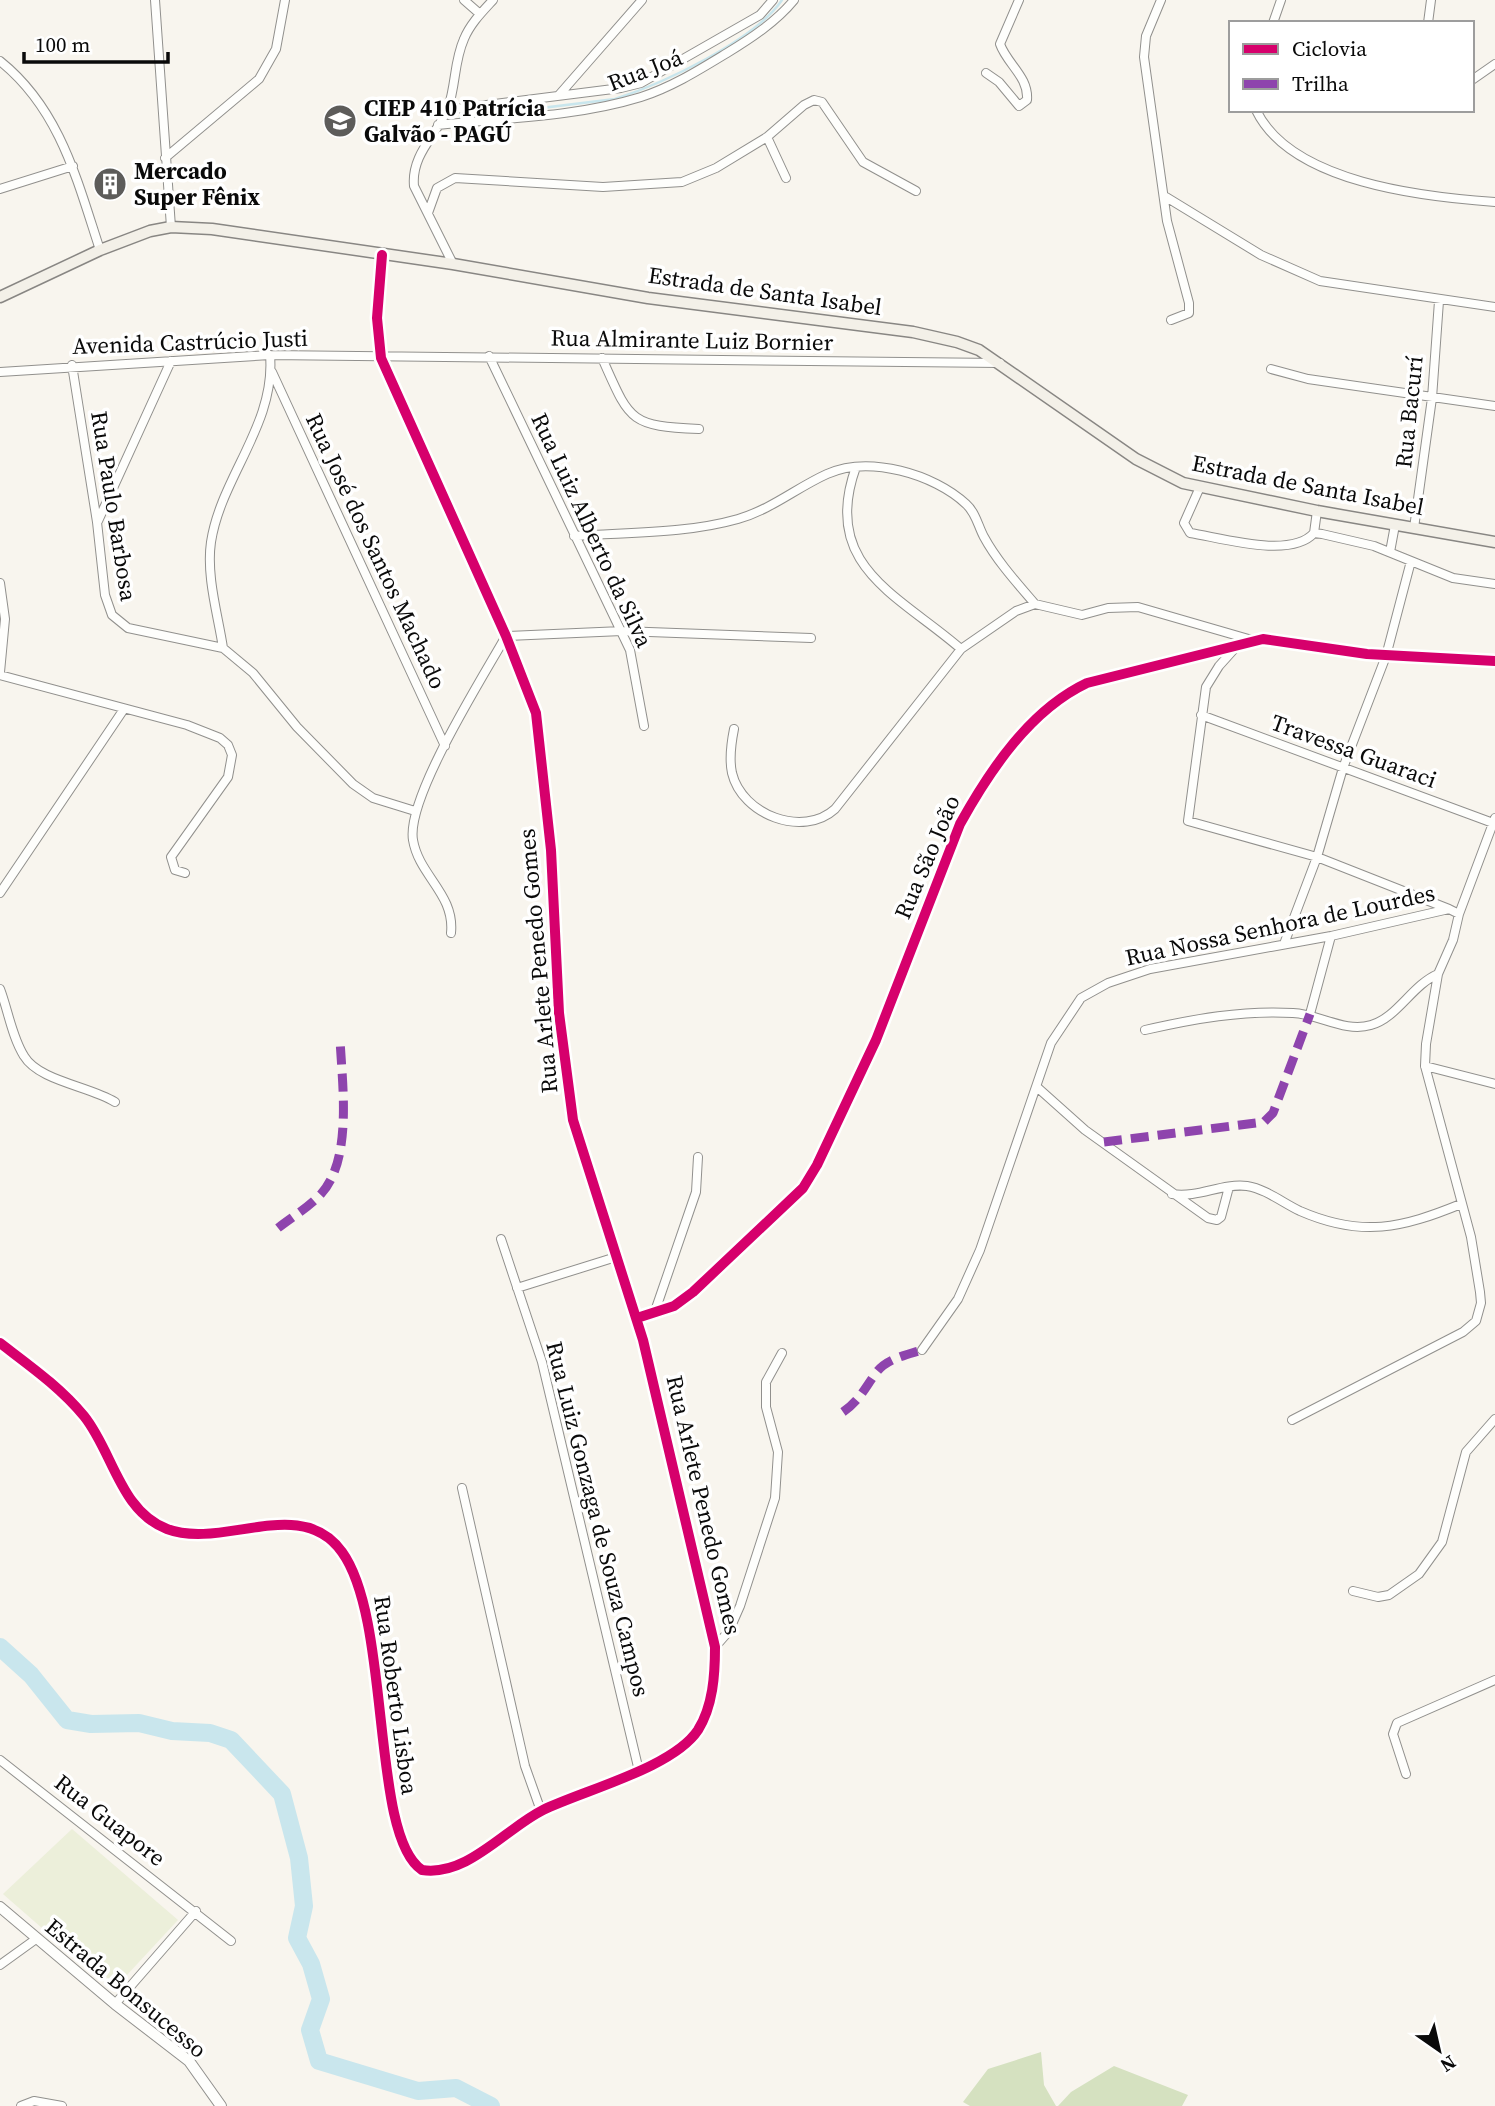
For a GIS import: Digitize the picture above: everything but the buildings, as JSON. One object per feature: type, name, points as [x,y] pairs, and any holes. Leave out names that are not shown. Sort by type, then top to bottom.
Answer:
[{"type":"main road","name":"Estrada de Santa Isabel","points":[[0,297],[100,250],[150,231],[172,227],[212,229],[453,264],[648,298],[913,332],[957,342],[1003,363],[1136,459],[1183,483],[1317,511],[1495,542]]},
{"type":"street","points":[[155,0],[164,158],[172,227]]},
{"type":"street","points":[[164,158],[259,79],[276,49],[285,0]]},
{"type":"street","points":[[464,0],[480,14]]},
{"type":"street","points":[[453,264],[414,186],[413,174],[426,143],[447,110],[463,41],[480,14],[493,0]]},
{"type":"street","points":[[559,95],[642,0]]},
{"type":"street","name":"Rua Joá","points":[[438,125],[559,95],[641,83],[761,15],[773,0]]},
{"type":"street","name":"Rua Joá","points":[[447,110],[487,113],[563,112],[642,97],[679,82],[738,47],[775,20],[794,0]]},
{"type":"street","points":[[986,73],[994,77],[1018,106],[1027,100],[1028,91],[1021,76],[1000,44],[1019,0]]},
{"type":"street","points":[[1161,0],[1146,36],[1144,57],[1166,197],[1167,221],[1189,303],[1189,313],[1171,320]]},
{"type":"street","points":[[1274,21],[1281,0]]},
{"type":"street","points":[[1428,21],[1431,0]]},
{"type":"street","points":[[0,61],[23,80],[45,108],[73,166],[100,250]]},
{"type":"street","points":[[1474,79],[1495,64]]},
{"type":"street","points":[[428,213],[432,194],[455,178],[542,186],[665,184],[698,177],[767,137],[804,105],[814,100],[822,102],[863,162],[916,191]]},
{"type":"street","points":[[1257,112],[1278,138],[1316,164],[1352,180],[1384,188],[1495,202]]},
{"type":"street","points":[[767,137],[786,178]]},
{"type":"street","points":[[0,189],[73,166]]},
{"type":"street","points":[[1166,197],[1290,270],[1320,281],[1439,301],[1495,307]]},
{"type":"street","name":"Rua Arlete Penedo Gomes","points":[[382,255],[377,318],[381,358],[506,636],[532,702],[540,735],[551,850],[559,1013],[573,1120],[637,1318],[705,1591],[715,1647],[711,1697],[697,1730],[683,1745],[639,1771],[541,1811],[490,1846],[442,1871],[422,1870],[414,1866]]},
{"type":"street","name":"Rua Bacurí","points":[[1415,527],[1432,398],[1439,301]]},
{"type":"street","points":[[223,648],[211,564],[211,542],[222,507],[261,418],[272,372],[271,355]]},
{"type":"street","name":"Avenida Castrúcio Justi","points":[[0,372],[72,365],[271,355],[381,358]]},
{"type":"street","name":"Rua Almirante Luiz Bornier","points":[[381,358],[489,356],[1003,363]]},
{"type":"street","name":"Rua Luiz Alberto da Silva","points":[[489,356],[622,631],[635,672],[645,726]]},
{"type":"street","points":[[602,358],[625,405],[638,419],[653,427],[699,429]]},
{"type":"street","points":[[97,522],[171,361]]},
{"type":"street","name":"Rua Paulo Barbosa","points":[[72,365],[97,522],[105,596],[111,615],[128,628],[223,648],[253,673],[297,727],[353,784],[373,798],[415,811]]},
{"type":"street","points":[[1271,369],[1308,379],[1495,406]]},
{"type":"street","name":"Rua José dos Santos Machado","points":[[272,372],[445,746]]},
{"type":"street","points":[[856,467],[847,491],[847,520],[853,545],[866,573],[884,591],[922,615],[961,649]]},
{"type":"street","points":[[574,536],[684,528],[735,520],[766,510],[829,473],[856,467],[913,474],[967,505],[993,550],[1035,604]]},
{"type":"street","points":[[1200,487],[1184,523],[1190,533],[1285,547],[1304,542],[1314,533],[1317,511]]},
{"type":"street","points":[[1390,552],[1395,525]]},
{"type":"street","points":[[1314,533],[1390,552],[1453,578],[1495,584]]},
{"type":"street","points":[[1284,944],[1317,857],[1343,768],[1386,656],[1411,561]]},
{"type":"street","points":[[0,583],[5,620],[0,674],[187,725],[220,738],[232,755],[228,776],[172,857],[175,870],[186,873]]},
{"type":"street","points":[[734,729],[731,746],[732,774],[743,797],[776,818],[816,822],[835,809],[961,649],[1000,620],[1035,604],[1082,615],[1115,607],[1138,607],[1252,640]]},
{"type":"street","points":[[451,933],[450,908],[415,847],[412,832],[415,811],[445,746],[506,636],[622,631],[811,638]]},
{"type":"street","name":"Rua São João","points":[[637,1318],[654,1314],[693,1292],[803,1188],[823,1154],[876,1040],[960,824],[977,793],[1037,716],[1060,695],[1087,683],[1252,640],[1386,656],[1495,661]]},
{"type":"street","points":[[1237,646],[1210,677],[1202,715],[1188,821],[1317,857],[1449,909]]},
{"type":"street","points":[[0,892],[124,709]]},
{"type":"street","name":"Travessa Guaraci","points":[[1202,715],[1343,768],[1494,820]]},
{"type":"street","points":[[1292,1420],[1436,1348],[1476,1321],[1481,1303],[1480,1292],[1461,1204],[1425,1066],[1438,974],[1453,940],[1459,914],[1494,820]]},
{"type":"street","name":"Rua Nossa Senhora de Lourdes","points":[[922,1350],[958,1300],[980,1250],[1038,1088],[1051,1043],[1082,998],[1094,989],[1150,969],[1331,936],[1449,909],[1459,914]]},
{"type":"street","points":[[1310,1014],[1331,936]]},
{"type":"street","points":[[1145,1030],[1258,1012],[1310,1014],[1353,1027],[1375,1024],[1418,986],[1438,974]]},
{"type":"street","points":[[0,989],[18,1045],[32,1066],[45,1075],[91,1089],[116,1102]]},
{"type":"street","points":[[1425,1066],[1495,1084]]},
{"type":"street","points":[[1038,1088],[1084,1130],[1172,1194],[1217,1220],[1221,1217],[1229,1187]]},
{"type":"street","points":[[654,1314],[695,1192],[698,1157]]},
{"type":"street","points":[[1172,1194],[1201,1195],[1229,1187],[1257,1189],[1327,1222],[1365,1227],[1412,1223],[1461,1204]]},
{"type":"street","name":"Rua Luiz Gonzaga de Souza Campos","points":[[501,1239],[551,1395],[639,1771]]},
{"type":"street","points":[[517,1288],[616,1256]]},
{"type":"street","name":"Rua Roberto Lisboa","points":[[0,1343],[57,1386],[85,1418],[126,1493],[150,1520],[167,1529],[189,1535],[291,1523],[323,1532],[341,1550],[357,1576],[370,1628],[391,1804],[400,1840],[414,1866]]},
{"type":"street","points":[[715,1647],[729,1631],[740,1606],[775,1497],[778,1452],[766,1406],[766,1382],[782,1353]]},
{"type":"street","points":[[1353,1591],[1378,1597],[1389,1595],[1419,1574],[1442,1542],[1466,1452],[1495,1419]]},
{"type":"street","points":[[462,1488],[525,1766],[541,1811]]},
{"type":"street","points":[[1406,1774],[1393,1734],[1397,1723],[1495,1680]]},
{"type":"street","name":"Rua Guapore","points":[[0,1760],[196,1910],[231,1941]]},
{"type":"street","name":"Estrada Bonsucesso","points":[[0,1907],[114,2004],[189,2061],[220,2106]]},
{"type":"street","points":[[114,2004],[196,1910]]},
{"type":"street","points":[[0,1965],[36,1940]]},
{"type":"street","points":[[21,2106],[34,2101],[62,2106]]},
{"type":"green space","points":[[72,1829],[178,1920],[113,1990],[3,1894]]},
{"type":"green space","points":[[1041,2052],[1044,2085],[1056,2106],[970,2106],[963,2102],[988,2069]]},
{"type":"green space","points":[[1114,2066],[1188,2095],[1182,2106],[1058,2106],[1071,2092]]},
{"type":"waterway","points":[[460,118],[615,99],[635,92],[681,72],[729,45],[751,31],[782,0]]},
{"type":"waterway","points":[[0,1647],[31,1675],[67,1720],[91,1724],[139,1723],[172,1731],[210,1733],[231,1740],[282,1794],[299,1858],[304,1906],[297,1938],[311,1964],[321,1999],[310,2030],[319,2061],[418,2091],[456,2088],[491,2106]]},
{"type":"marked path","points":[[1104,1142],[1264,1122],[1273,1113],[1310,1014]]},
{"type":"marked path","points":[[278,1228],[321,1194],[338,1161],[343,1120],[340,1039]]},
{"type":"marked path","points":[[843,1412],[858,1399],[885,1364],[922,1350]]},
{"type":"cycle path","points":[[0,1343],[75,1405],[94,1430],[128,1495],[138,1509],[151,1520],[167,1529],[189,1534],[283,1525],[305,1527],[325,1535],[342,1552],[358,1584],[368,1626],[395,1816],[406,1849],[422,1870],[455,1866],[485,1850],[543,1810],[649,1767],[686,1744],[703,1721],[714,1679],[715,1647],[643,1340],[573,1120],[559,1013],[551,850],[536,713],[506,636],[381,358],[377,318],[382,255]]},
{"type":"cycle path","points":[[637,1318],[674,1306],[693,1292],[803,1188],[817,1165],[876,1040],[960,824],[984,783],[1013,743],[1047,709],[1087,683],[1263,639],[1367,654],[1495,661]]},
{"type":"place","name":"CIEP 410 Patrícia Galvão - PAGÚ","points":[[340,121]]},
{"type":"place","name":"Mercado Super Fênix","points":[[110,184]]}]
